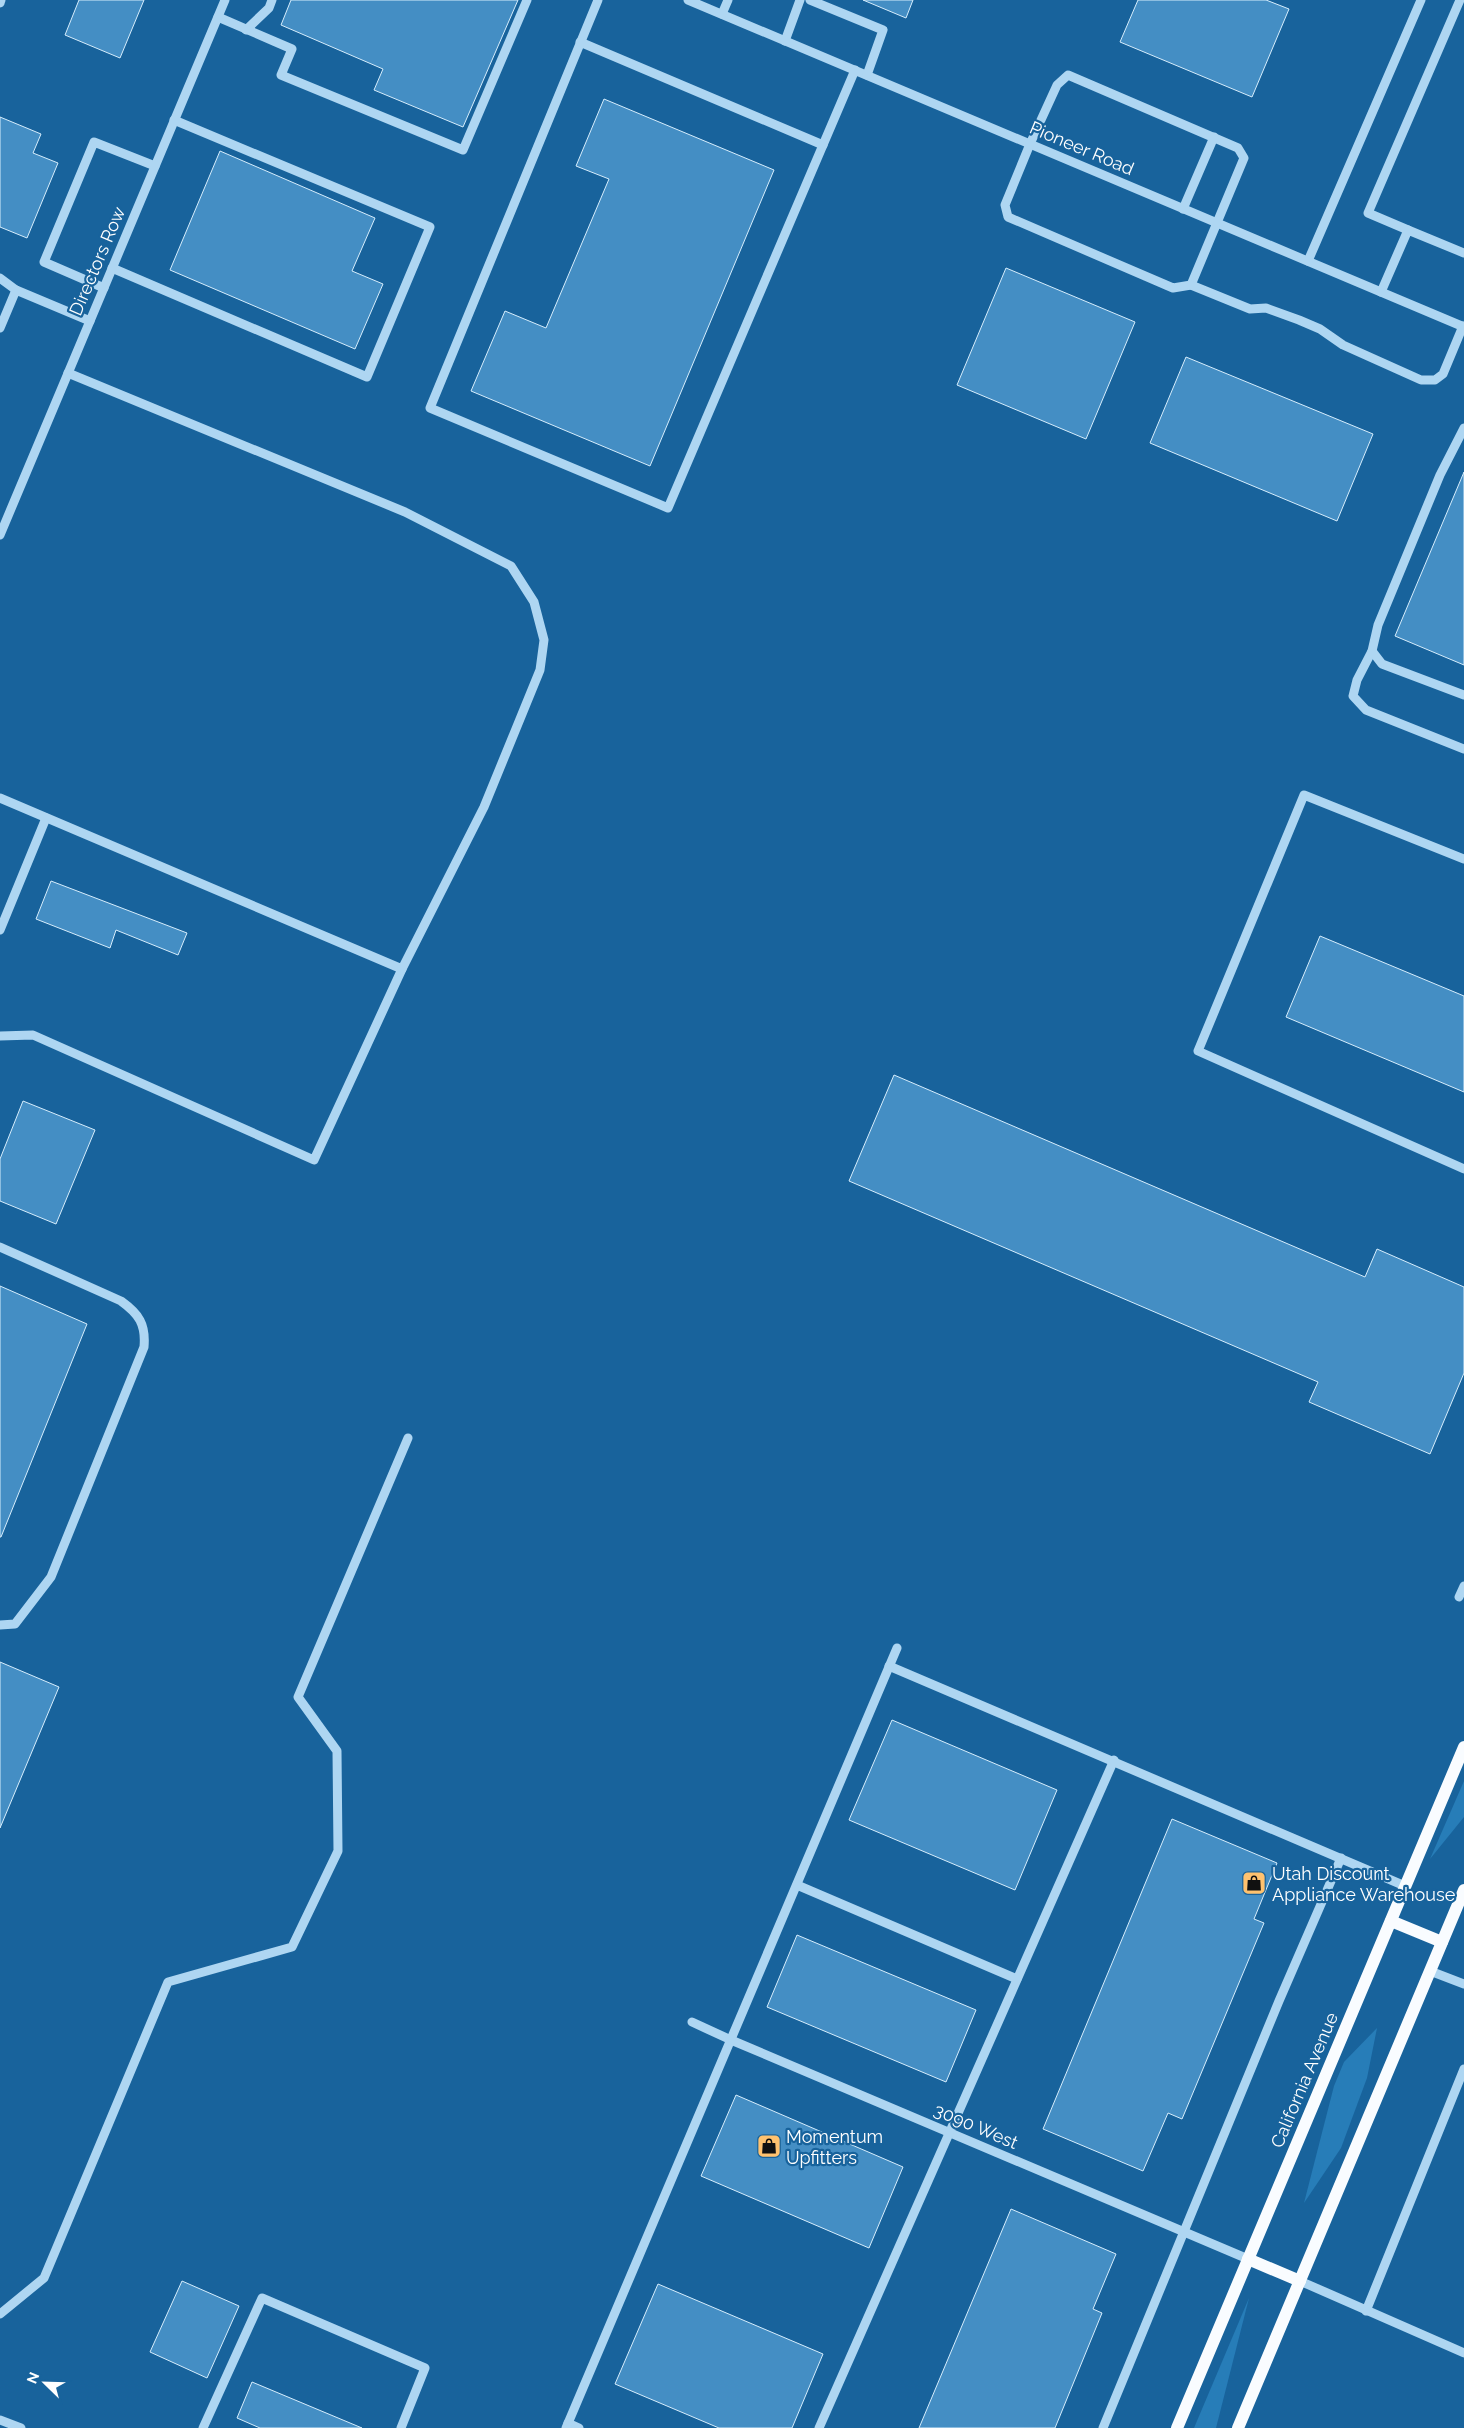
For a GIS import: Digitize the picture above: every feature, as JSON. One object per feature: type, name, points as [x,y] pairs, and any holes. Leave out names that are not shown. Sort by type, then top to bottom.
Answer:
[{"type":"main road","name":"California Avenue","points":[[1177,2428],[1464,1747]]},
{"type":"main road","points":[[1238,2428],[1464,1890]]},
{"type":"main road","points":[[1391,1921],[1442,1942]]},
{"type":"main road","points":[[1248,2259],[1300,2281]]},
{"type":"street","name":"Directors Row","points":[[0,535],[225,0]]},
{"type":"street","points":[[246,30],[269,8],[272,0]]},
{"type":"street","points":[[218,17],[292,49],[281,75],[463,150],[527,0]]},
{"type":"street","points":[[598,0],[430,408],[668,508],[855,70]]},
{"type":"street","name":"Pioneer Road","points":[[688,0],[1463,326]]},
{"type":"street","points":[[722,14],[728,0]]},
{"type":"street","points":[[785,41],[800,0]]},
{"type":"street","points":[[810,0],[883,30],[867,75]]},
{"type":"street","points":[[1308,261],[1421,0]]},
{"type":"street","points":[[1460,0],[1368,213],[1464,253]]},
{"type":"street","points":[[580,42],[823,145]]},
{"type":"street","points":[[1191,285],[1244,158],[1238,148],[1068,75],[1057,85],[1030,144],[1005,205],[1008,217],[1173,288],[1191,285],[1250,309],[1266,308],[1299,320],[1320,329],[1343,346],[1421,380],[1435,380],[1443,374],[1463,326]]},
{"type":"street","points":[[112,268],[367,377],[423,245],[430,227],[174,120]]},
{"type":"street","points":[[1184,209],[1214,137]]},
{"type":"street","points":[[104,288],[44,262],[83,167],[94,142],[155,166]]},
{"type":"street","points":[[1381,292],[1408,230]]},
{"type":"street","points":[[0,278],[16,290],[90,321]]},
{"type":"street","points":[[0,328],[16,290]]},
{"type":"street","points":[[0,1036],[33,1035],[314,1160],[402,969],[484,807],[540,670],[544,640],[534,602],[511,566],[405,512],[68,373]]},
{"type":"street","points":[[1464,428],[1440,475],[1378,625],[1372,651],[1357,680],[1353,696],[1366,710],[1464,749]]},
{"type":"street","points":[[1372,651],[1382,664],[1464,695]]},
{"type":"street","points":[[1464,860],[1304,795],[1198,1051],[1464,1169]]},
{"type":"street","points":[[0,798],[402,969]]},
{"type":"street","points":[[0,930],[46,818]]},
{"type":"street","points":[[0,1247],[121,1300],[135,1311],[142,1321],[145,1336],[144,1347],[51,1578],[15,1624],[0,1625]]},
{"type":"street","points":[[0,2314],[44,2278],[168,1982],[292,1947],[338,1851],[338,1751],[298,1697],[408,1438]]},
{"type":"street","points":[[1459,1597],[1464,1586]]},
{"type":"street","points":[[579,2428],[567,2426],[897,1648]]},
{"type":"street","points":[[889,1666],[1114,1760],[1406,1886]]},
{"type":"street","points":[[819,2428],[1114,1760]]},
{"type":"street","points":[[1102,2428],[1341,1858]]},
{"type":"street","points":[[796,1885],[1017,1979]]},
{"type":"street","points":[[1430,1970],[1464,1984]]},
{"type":"street","name":"3090 West","points":[[692,2022],[1248,2259]]},
{"type":"street","points":[[1366,2310],[1464,2069]]},
{"type":"street","points":[[1300,2281],[1464,2353]]},
{"type":"street","points":[[203,2428],[262,2298],[425,2368],[401,2428]]},
{"type":"street","points":[[0,2420],[21,2428]]},
{"type":"shaded area","points":[[1464,1781],[1464,1817],[1430,1859]]},
{"type":"shaded area","points":[[1377,2028],[1367,2078],[1341,2148],[1304,2203],[1334,2086],[1344,2062]]},
{"type":"shaded area","points":[[1249,2298],[1216,2428],[1194,2428]]},
{"type":"building","points":[[79,0],[144,0],[120,58],[65,35]]},
{"type":"building","points":[[291,0],[518,0],[463,127],[374,90],[383,69],[281,25]]},
{"type":"building","points":[[863,0],[913,0],[906,18]]},
{"type":"building","points":[[1138,0],[1266,0],[1289,9],[1252,97],[1120,42]]},
{"type":"building","points":[[604,99],[774,170],[650,466],[471,391],[505,311],[546,328],[609,179],[576,166]]},
{"type":"building","points":[[0,117],[41,134],[33,153],[58,163],[27,238],[0,227]]},
{"type":"building","points":[[220,151],[375,218],[352,271],[383,284],[355,349],[170,270]]},
{"type":"building","points":[[1006,268],[1135,322],[1086,439],[957,385]]},
{"type":"building","points":[[1186,357],[1373,434],[1337,521],[1150,443]]},
{"type":"building","points":[[1464,472],[1464,665],[1395,636]]},
{"type":"building","points":[[51,881],[187,933],[178,955],[116,930],[110,948],[36,919]]},
{"type":"building","points":[[1320,936],[1464,996],[1464,1092],[1286,1017]]},
{"type":"building","points":[[894,1075],[1365,1277],[1377,1249],[1464,1287],[1464,1373],[1430,1454],[1309,1402],[1318,1382],[849,1181]]},
{"type":"building","points":[[23,1101],[95,1130],[56,1224],[0,1201],[0,1159]]},
{"type":"building","points":[[0,1286],[87,1324],[1,1537],[0,1537]]},
{"type":"building","points":[[0,1662],[59,1687],[0,1828]]},
{"type":"building","points":[[892,1720],[1057,1790],[1015,1890],[849,1820]]},
{"type":"building","points":[[1172,1819],[1277,1863],[1254,1919],[1264,1923],[1182,2119],[1168,2113],[1143,2171],[1043,2129]]},
{"type":"building","points":[[797,1935],[976,2010],[946,2082],[767,2007]]},
{"type":"building","points":[[736,2095],[903,2167],[869,2248],[701,2176]]},
{"type":"building","points":[[1011,2209],[1116,2254],[1093,2309],[1102,2313],[1055,2428],[919,2428]]},
{"type":"building","points":[[182,2281],[239,2306],[207,2378],[150,2352]]},
{"type":"building","points":[[658,2284],[823,2354],[792,2428],[719,2428],[615,2384]]},
{"type":"building","points":[[252,2382],[362,2428],[260,2428],[237,2418]]},
{"type":"place","name":"Utah Discount Appliance Warehouse","points":[[1254,1883]]},
{"type":"place","name":"Momentum Upfitters","points":[[769,2146]]}]
